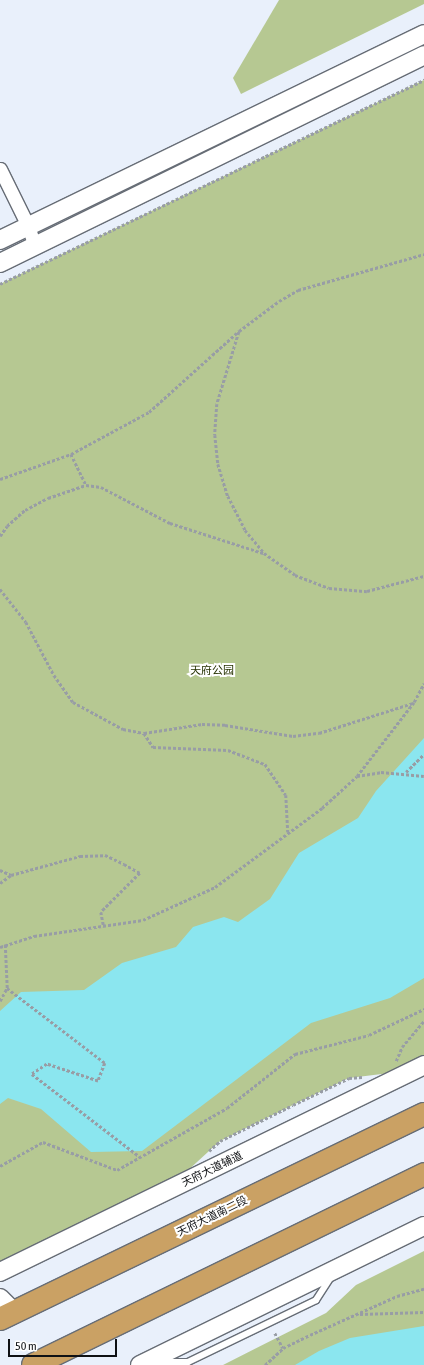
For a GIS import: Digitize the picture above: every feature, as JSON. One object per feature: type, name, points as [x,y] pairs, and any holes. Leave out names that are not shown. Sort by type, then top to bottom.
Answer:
[{"type":"highway","name":"天府大道南二段","points":[[5,1310],[424,1114]]},
{"type":"highway","points":[[36,1364],[424,1174]]},
{"type":"street","points":[[0,240],[424,34]]},
{"type":"street","points":[[0,263],[424,55]]},
{"type":"street","points":[[0,169],[28,226],[35,246]]},
{"type":"street","name":"天府大道辅道","points":[[0,1272],[424,1065]]},
{"type":"street","points":[[142,1364],[424,1226]]},
{"type":"path","points":[[0,284],[424,80]]},
{"type":"path","points":[[0,479],[71,454],[150,412],[239,331],[279,301],[298,290],[424,254]]},
{"type":"path","points":[[239,331],[217,404],[215,435],[218,464],[228,496],[245,530],[264,553],[295,575],[329,588],[367,591],[424,576]]},
{"type":"path","points":[[71,454],[86,485]]},
{"type":"path","points":[[0,536],[6,526],[25,510],[48,498],[86,485],[102,486],[170,523],[264,553]]},
{"type":"path","points":[[0,589],[26,622],[54,675],[73,702],[123,728],[144,733],[202,724],[225,725],[293,736],[319,733],[414,702]]},
{"type":"path","points":[[0,947],[5,944],[34,936],[104,927],[143,920],[214,887],[322,808],[357,776],[414,702],[424,683]]},
{"type":"path","points":[[144,733],[153,747],[228,750],[265,764],[286,795],[288,832]]},
{"type":"path","points":[[405,772],[424,754]]},
{"type":"path","points":[[357,776],[381,772],[405,772],[424,776]]},
{"type":"path","points":[[0,883],[11,876],[80,856],[105,855],[140,873],[101,912],[104,927]]},
{"type":"path","points":[[0,870],[11,876]]},
{"type":"path","points":[[0,1001],[7,988],[5,944]]},
{"type":"path","points":[[7,988],[105,1063],[98,1081],[47,1064],[32,1074],[140,1157]]},
{"type":"path","points":[[0,1166],[43,1142],[117,1170],[162,1142],[227,1108],[295,1054],[369,1035],[424,1009]]},
{"type":"path","points":[[393,1067],[402,1047],[424,1021]]},
{"type":"path","points":[[266,1365],[283,1348],[397,1296],[424,1289]]},
{"type":"path","points":[[357,1314],[424,1312]]},
{"type":"path","points":[[275,1333],[283,1348]]},
{"type":"green space","points":[[279,0],[424,0],[424,4],[241,94],[233,78]]},
{"type":"green space","name":"天府公园","points":[[424,80],[424,1056],[390,1073],[349,1078],[293,1105],[220,1141],[185,1173],[0,1262],[0,284]]},
{"type":"green space","points":[[424,1251],[424,1365],[223,1365],[326,1313],[356,1285]]},
{"type":"water","points":[[424,738],[424,978],[390,998],[311,1023],[142,1151],[91,1152],[41,1109],[8,1098],[0,1104],[0,1011],[21,992],[84,990],[122,963],[176,947],[193,927],[224,917],[238,922],[270,899],[299,853],[358,818],[376,791]]},
{"type":"water","points":[[424,1326],[424,1365],[295,1365],[319,1351],[350,1338]]}]
